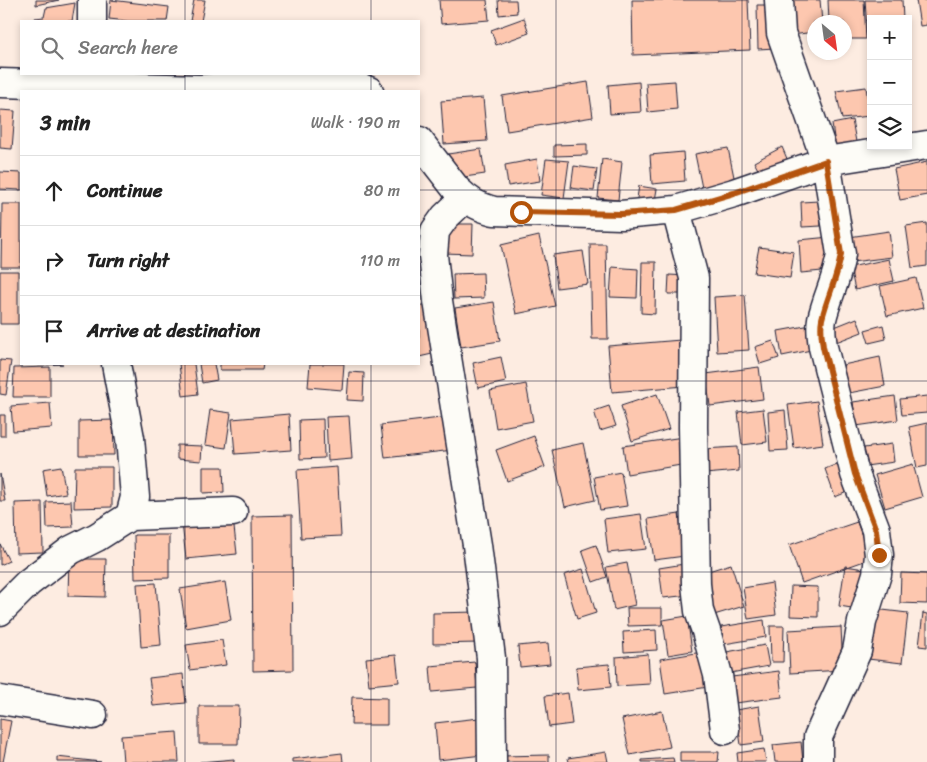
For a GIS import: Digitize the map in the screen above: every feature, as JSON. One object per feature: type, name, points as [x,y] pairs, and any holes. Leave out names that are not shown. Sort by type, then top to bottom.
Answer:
[{"type":"street","points":[[92,0],[92,20]]},
{"type":"street","points":[[779,0],[781,34],[826,161],[841,254],[840,267],[822,320],[823,347],[855,474],[876,530],[879,555],[877,574],[862,622],[857,651],[818,737],[818,762]]},
{"type":"street","points":[[0,82],[91,83],[200,89],[294,82],[359,87],[366,90]]},
{"type":"street","points":[[420,142],[464,198],[477,206],[494,211],[621,214],[676,210],[734,193],[826,161],[927,145]]},
{"type":"street","points":[[464,198],[444,217],[435,231],[433,256],[438,301],[477,545],[491,658],[492,762]]},
{"type":"street","points":[[676,210],[694,278],[693,427],[696,584],[699,612],[718,675],[725,730]]},
{"type":"street","points":[[116,365],[130,438],[135,497],[130,516]]},
{"type":"street","points":[[0,611],[28,583],[71,550],[97,537],[130,516],[234,512]]},
{"type":"street","points":[[0,700],[94,715]]},
{"type":"building","points":[[36,0],[59,0],[36,5]]},
{"type":"building","points":[[111,0],[169,7],[167,20],[109,19]]},
{"type":"building","points":[[194,0],[205,0],[201,20],[190,20]]},
{"type":"building","points":[[439,0],[487,0],[489,20],[441,24]]},
{"type":"building","points":[[498,0],[516,0],[517,13],[499,15]]},
{"type":"building","points":[[632,0],[748,0],[750,50],[633,55]]},
{"type":"building","points":[[787,0],[820,0],[821,15],[807,15],[807,33],[792,35]]},
{"type":"building","points":[[828,0],[864,0],[866,39],[852,39],[852,15],[829,15]]},
{"type":"building","points":[[865,0],[902,0],[903,15],[867,15],[867,29]]},
{"type":"building","points":[[916,0],[927,0],[927,25],[920,26]]},
{"type":"building","points":[[75,3],[72,20],[35,20],[35,18],[44,17],[46,8]]},
{"type":"building","points":[[757,5],[774,5],[775,48],[758,49]]},
{"type":"building","points":[[524,18],[529,33],[496,45],[491,30]]},
{"type":"building","points":[[675,81],[677,109],[648,112],[646,83]]},
{"type":"building","points":[[588,82],[593,117],[507,131],[502,96]]},
{"type":"building","points":[[639,82],[641,112],[610,114],[608,85]]},
{"type":"building","points":[[866,87],[867,116],[842,119],[836,91]]},
{"type":"building","points":[[483,98],[487,141],[444,144],[441,101]]},
{"type":"building","points":[[0,110],[15,111],[12,149],[0,148]]},
{"type":"building","points":[[852,120],[857,147],[836,151],[832,124]]},
{"type":"building","points":[[587,144],[587,155],[554,156],[554,145]]},
{"type":"building","points":[[782,147],[788,161],[761,175],[754,162]]},
{"type":"building","points":[[728,148],[735,182],[702,188],[695,154]]},
{"type":"building","points":[[481,149],[485,174],[451,179],[448,154]]},
{"type":"building","points":[[683,152],[685,181],[652,184],[650,155]]},
{"type":"building","points":[[537,159],[540,181],[508,186],[505,165]]},
{"type":"building","points":[[546,159],[569,161],[564,198],[541,195]]},
{"type":"building","points":[[602,159],[622,162],[618,200],[598,198]]},
{"type":"building","points":[[927,162],[927,195],[900,200],[894,169]]},
{"type":"building","points":[[574,166],[597,169],[594,191],[571,188]]},
{"type":"building","points":[[0,172],[20,173],[20,190],[0,189]]},
{"type":"building","points":[[639,186],[657,189],[654,206],[636,204]]},
{"type":"building","points":[[819,201],[821,226],[802,227],[801,202]]},
{"type":"building","points":[[2,204],[20,204],[20,267],[1,267]]},
{"type":"building","points":[[927,223],[927,266],[912,268],[906,226]]},
{"type":"building","points":[[445,224],[473,224],[472,254],[444,253]]},
{"type":"building","points":[[889,231],[892,257],[852,262],[849,237]]},
{"type":"building","points":[[539,236],[555,306],[516,314],[501,245]]},
{"type":"building","points":[[830,237],[833,270],[801,273],[799,240]]},
{"type":"building","points":[[590,244],[606,244],[608,339],[592,339]]},
{"type":"building","points":[[759,247],[794,252],[790,278],[754,273]]},
{"type":"building","points":[[583,251],[588,284],[557,288],[553,255]]},
{"type":"building","points":[[889,259],[894,281],[855,290],[850,267]]},
{"type":"building","points":[[642,262],[656,262],[655,314],[641,313]]},
{"type":"building","points":[[612,267],[638,269],[637,298],[610,297]]},
{"type":"building","points":[[0,271],[18,271],[18,324],[0,324]]},
{"type":"building","points":[[483,273],[484,298],[454,299],[453,274]]},
{"type":"building","points":[[669,275],[687,276],[686,294],[668,294]]},
{"type":"building","points":[[916,278],[923,308],[887,316],[880,286]]},
{"type":"building","points":[[745,295],[749,350],[717,352],[714,297]]},
{"type":"building","points":[[494,302],[500,341],[461,347],[455,308]]},
{"type":"building","points":[[431,304],[441,352],[420,357],[420,307]]},
{"type":"building","points":[[857,318],[862,332],[836,342],[832,328]]},
{"type":"building","points":[[811,325],[816,349],[782,356],[778,331]]},
{"type":"building","points":[[883,325],[886,339],[869,343],[865,330]]},
{"type":"building","points":[[681,340],[685,386],[612,392],[608,346]]},
{"type":"building","points":[[773,341],[779,358],[760,364],[755,347]]},
{"type":"building","points":[[501,357],[506,382],[478,388],[473,363]]},
{"type":"building","points":[[880,357],[885,386],[849,393],[843,365]]},
{"type":"building","points":[[0,360],[11,361],[6,395],[0,394]]},
{"type":"building","points":[[179,365],[194,365],[198,394],[183,396]]},
{"type":"building","points":[[199,365],[214,365],[217,380],[202,383]]},
{"type":"building","points":[[220,365],[263,365],[262,370],[220,370]]},
{"type":"building","points":[[310,365],[344,365],[342,390],[308,387]]},
{"type":"building","points":[[50,367],[50,397],[13,397],[14,368]]},
{"type":"building","points":[[759,367],[763,399],[710,406],[706,374]]},
{"type":"building","points":[[349,372],[364,373],[363,401],[347,400]]},
{"type":"building","points":[[526,384],[533,421],[496,428],[490,391]]},
{"type":"building","points":[[657,394],[669,429],[632,441],[621,406]]},
{"type":"building","points":[[895,396],[898,420],[856,426],[853,402]]},
{"type":"building","points":[[927,396],[927,413],[902,415],[900,399]]},
{"type":"building","points":[[817,401],[823,444],[794,448],[788,405]]},
{"type":"building","points":[[50,403],[52,428],[13,431],[11,406]]},
{"type":"building","points":[[609,406],[616,426],[600,431],[594,411]]},
{"type":"building","points":[[763,409],[767,442],[742,445],[738,412]]},
{"type":"building","points":[[210,410],[231,413],[226,448],[205,445]]},
{"type":"building","points":[[785,410],[788,450],[770,451],[768,412]]},
{"type":"building","points":[[289,414],[291,450],[235,454],[232,419]]},
{"type":"building","points":[[0,415],[5,415],[5,436],[0,436]]},
{"type":"building","points":[[349,416],[352,459],[328,461],[326,417]]},
{"type":"building","points":[[449,417],[453,450],[385,458],[381,425]]},
{"type":"building","points":[[323,419],[324,458],[300,459],[299,420]]},
{"type":"building","points":[[113,420],[114,455],[79,455],[79,421]]},
{"type":"building","points":[[927,423],[927,466],[917,468],[909,427]]},
{"type":"building","points":[[534,436],[545,467],[507,481],[496,450]]},
{"type":"building","points":[[683,437],[687,464],[627,474],[623,446]]},
{"type":"building","points":[[583,443],[595,500],[565,507],[552,450]]},
{"type":"building","points":[[892,444],[894,462],[866,466],[864,448]]},
{"type":"building","points":[[177,445],[202,446],[201,461],[177,459]]},
{"type":"building","points":[[738,447],[739,471],[705,474],[703,449]]},
{"type":"building","points":[[842,462],[852,490],[835,497],[825,469]]},
{"type":"building","points":[[913,464],[922,497],[885,508],[875,475]]},
{"type":"building","points":[[61,466],[66,493],[47,496],[43,469]]},
{"type":"building","points":[[75,467],[112,467],[112,507],[74,508]]},
{"type":"building","points":[[203,467],[223,467],[224,492],[203,493]]},
{"type":"building","points":[[337,467],[341,536],[301,538],[297,470]]},
{"type":"building","points":[[621,472],[627,506],[600,510],[594,477]]},
{"type":"building","points":[[0,474],[5,501],[0,501]]},
{"type":"building","points":[[71,501],[73,527],[47,528],[46,502]]},
{"type":"building","points":[[42,502],[43,552],[16,553],[15,503]]},
{"type":"building","points":[[641,514],[646,549],[608,553],[604,519]]},
{"type":"building","points":[[679,514],[685,556],[654,560],[648,519]]},
{"type":"building","points":[[292,515],[293,670],[253,671],[252,516]]},
{"type":"building","points":[[233,518],[237,554],[186,559],[182,523]]},
{"type":"building","points":[[857,522],[870,559],[802,583],[789,545]]},
{"type":"building","points":[[134,535],[169,535],[169,578],[135,579]]},
{"type":"building","points":[[0,544],[9,561],[0,565]]},
{"type":"building","points":[[596,545],[607,577],[593,582],[582,550]]},
{"type":"building","points":[[69,559],[106,559],[105,597],[68,596]]},
{"type":"building","points":[[627,563],[635,605],[614,610],[606,567]]},
{"type":"building","points":[[684,564],[689,595],[663,598],[659,568]]},
{"type":"building","points":[[731,564],[744,606],[714,615],[702,573]]},
{"type":"building","points":[[845,566],[865,569],[858,609],[839,606]]},
{"type":"building","points":[[583,569],[596,613],[577,619],[564,575]]},
{"type":"building","points":[[901,573],[927,574],[927,604],[900,603]]},
{"type":"building","points":[[225,582],[231,620],[186,628],[180,589]]},
{"type":"building","points":[[156,583],[161,645],[141,647],[137,584]]},
{"type":"building","points":[[772,583],[776,615],[748,619],[743,588]]},
{"type":"building","points":[[791,586],[818,587],[818,617],[790,616]]},
{"type":"building","points":[[627,608],[662,608],[662,625],[628,626]]},
{"type":"building","points":[[874,609],[908,613],[902,663],[868,659]]},
{"type":"building","points":[[477,612],[478,643],[433,644],[433,613]]},
{"type":"building","points":[[923,613],[927,614],[927,647],[919,646]]},
{"type":"building","points":[[687,616],[692,651],[668,655],[663,620]]},
{"type":"building","points":[[764,620],[766,637],[724,644],[721,627]]},
{"type":"building","points":[[770,626],[784,626],[783,662],[771,662]]},
{"type":"building","points":[[841,627],[843,670],[790,673],[788,630]]},
{"type":"building","points":[[656,630],[657,650],[624,652],[623,632]]},
{"type":"building","points":[[222,640],[226,665],[190,670],[186,645]]},
{"type":"building","points":[[548,643],[550,664],[520,667],[518,646]]},
{"type":"building","points":[[765,645],[769,666],[725,674],[721,653]]},
{"type":"building","points":[[702,652],[708,687],[665,694],[660,659]]},
{"type":"building","points":[[648,654],[650,684],[617,686],[616,657]]},
{"type":"building","points":[[396,655],[399,682],[369,685],[366,658]]},
{"type":"building","points":[[475,662],[477,688],[432,692],[430,666]]},
{"type":"building","points":[[609,664],[611,687],[578,690],[576,667]]},
{"type":"building","points":[[779,671],[782,697],[735,703],[732,677]]},
{"type":"building","points":[[183,674],[186,703],[153,706],[149,678]]},
{"type":"building","points":[[568,693],[572,724],[549,727],[545,696]]},
{"type":"building","points":[[352,697],[387,698],[387,725],[351,725]]},
{"type":"building","points":[[199,706],[239,706],[238,744],[199,744]]},
{"type":"building","points":[[759,706],[764,742],[741,745],[736,710]]},
{"type":"building","points":[[662,711],[670,747],[630,755],[622,719]]},
{"type":"building","points":[[479,718],[483,755],[438,760],[435,723]]},
{"type":"building","points":[[0,719],[11,721],[3,762],[0,762]]},
{"type":"building","points":[[177,732],[179,762],[123,762],[121,736]]},
{"type":"building","points":[[801,742],[803,762],[775,762],[773,745]]},
{"type":"building","points":[[764,749],[766,762],[738,762],[737,753]]},
{"type":"building","points":[[606,752],[608,762],[569,762],[568,758]]},
{"type":"building","points":[[680,752],[719,752],[718,762],[680,762]]},
{"type":"building","points":[[342,753],[343,762],[292,762],[292,759]]},
{"type":"building","points":[[549,755],[549,762],[501,762],[501,756]]},
{"type":"building","points":[[57,757],[101,762],[57,762]]},
{"type":"building","points":[[673,758],[674,762],[642,762],[642,760]]},
{"type":"building","points":[[234,759],[234,762],[200,762]]},
{"type":"route","points":[[521,212],[621,214],[676,210],[734,193],[826,161],[841,254],[840,267],[828,298],[822,320],[821,333],[855,474],[876,530],[879,555]]}]
